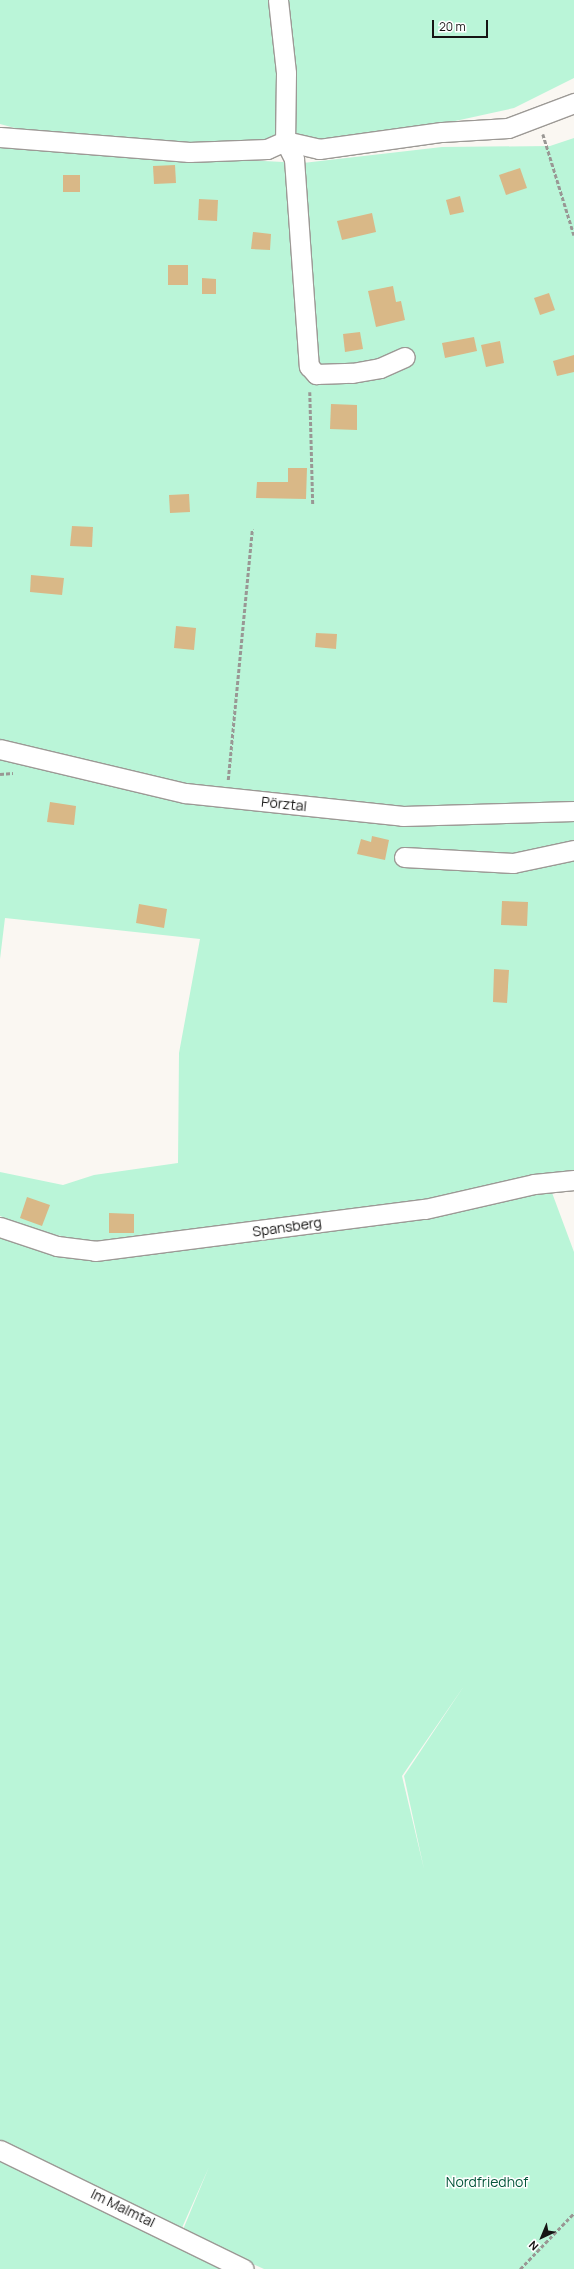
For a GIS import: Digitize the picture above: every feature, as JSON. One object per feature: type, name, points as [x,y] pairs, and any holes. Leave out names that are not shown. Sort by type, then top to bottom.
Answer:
[{"type":"street","points":[[278,0],[286,73],[285,141],[294,159],[309,366],[316,374],[352,374],[380,368],[405,357]]},
{"type":"street","points":[[3,136],[189,152],[267,150],[285,141],[319,149],[442,132],[508,128],[538,118],[574,103]]},
{"type":"street","name":"Pörztal","points":[[0,749],[185,794],[403,816],[574,811]]},
{"type":"street","points":[[404,857],[513,863],[574,850]]},
{"type":"street","name":"Spansberg","points":[[0,1227],[57,1246],[95,1251],[425,1209],[534,1184],[574,1180]]},
{"type":"street","name":"Im Malmtal","points":[[0,2150],[244,2269]]},
{"type":"path","points":[[538,118],[574,236]]},
{"type":"path","points":[[309,366],[313,504]]},
{"type":"path","points":[[227,798],[252,529]]},
{"type":"path","points":[[520,2269],[574,2213]]},
{"type":"green space","points":[[0,0],[574,0],[574,78],[514,108],[446,123],[317,142],[192,147],[45,136],[0,124]]},
{"type":"green space","points":[[574,138],[574,1174],[430,1202],[110,1242],[84,1241],[34,1230],[0,1216],[0,1172],[63,1185],[94,1175],[178,1163],[179,1053],[200,939],[5,918],[0,959],[0,148],[303,163],[442,147],[550,146]]},
{"type":"green space","name":"Nordfriedhof","points":[[551,1190],[574,1252],[574,2269],[264,2269],[182,2232],[209,2167],[181,2230],[0,2142],[0,1234],[60,1256],[101,1259]],"holes":[[[464,1686],[404,1776],[424,1869],[402,1776]]]},
{"type":"green space","points":[[0,2160],[134,2227],[221,2269],[0,2269]]},
{"type":"building","points":[[175,165],[176,183],[154,184],[153,166]]},
{"type":"building","points":[[520,168],[527,188],[506,195],[499,175]]},
{"type":"building","points":[[63,175],[80,175],[80,192],[63,192]]},
{"type":"building","points":[[460,196],[464,212],[450,215],[446,200]]},
{"type":"building","points":[[199,199],[218,200],[217,221],[198,220]]},
{"type":"building","points":[[372,213],[376,232],[342,240],[337,221]]},
{"type":"building","points":[[253,232],[271,234],[270,250],[251,249]]},
{"type":"building","points":[[168,265],[188,265],[188,285],[168,285]]},
{"type":"building","points":[[202,278],[216,279],[216,294],[202,294]]},
{"type":"building","points":[[393,286],[396,302],[401,301],[405,320],[376,327],[368,291]]},
{"type":"building","points":[[549,293],[555,310],[540,315],[534,298]]},
{"type":"building","points":[[360,332],[363,349],[345,352],[343,334]]},
{"type":"building","points":[[474,337],[477,351],[445,358],[442,343]]},
{"type":"building","points":[[500,341],[504,363],[486,367],[481,345]]},
{"type":"building","points":[[574,355],[574,372],[557,376],[553,361]]},
{"type":"building","points":[[331,404],[357,405],[357,430],[330,429]]},
{"type":"building","points":[[288,468],[307,468],[306,499],[256,498],[257,482],[288,482]]},
{"type":"building","points":[[189,494],[190,512],[170,513],[169,495]]},
{"type":"building","points":[[72,526],[93,527],[92,547],[70,546]]},
{"type":"building","points":[[31,575],[64,578],[62,595],[30,592]]},
{"type":"building","points":[[176,626],[196,628],[194,650],[174,648]]},
{"type":"building","points":[[316,633],[337,634],[336,649],[315,647]]},
{"type":"building","points":[[50,802],[76,806],[74,825],[47,822]]},
{"type":"building","points":[[372,836],[389,840],[385,860],[357,854],[361,839],[371,842]]},
{"type":"building","points":[[502,901],[528,902],[527,926],[501,925]]},
{"type":"building","points":[[139,904],[167,909],[164,928],[136,923]]},
{"type":"building","points":[[494,969],[509,970],[507,1003],[493,1002]]},
{"type":"building","points":[[27,1197],[50,1205],[42,1226],[20,1218]]},
{"type":"building","points":[[109,1213],[134,1214],[134,1233],[109,1233]]}]
